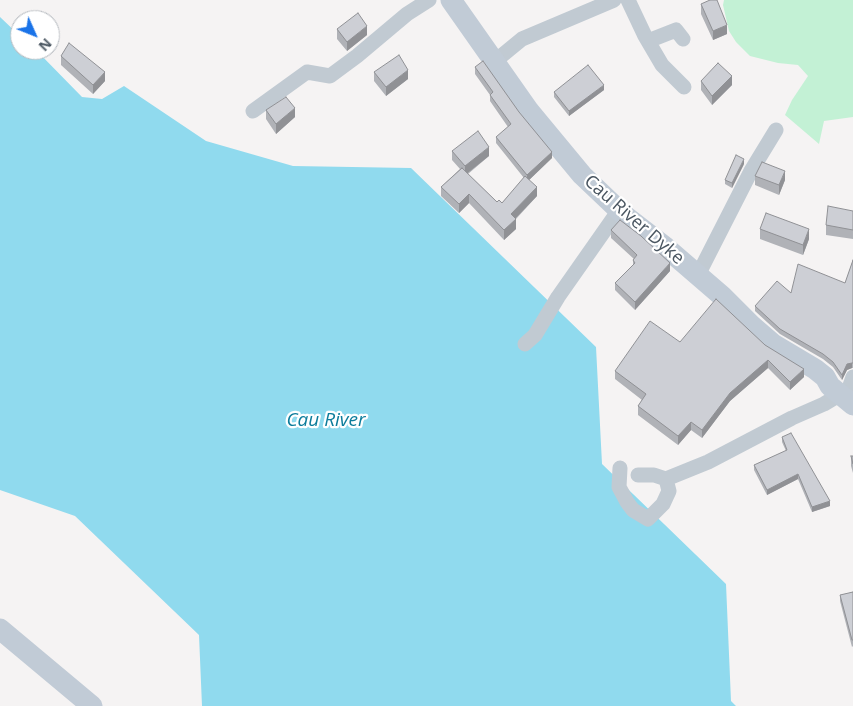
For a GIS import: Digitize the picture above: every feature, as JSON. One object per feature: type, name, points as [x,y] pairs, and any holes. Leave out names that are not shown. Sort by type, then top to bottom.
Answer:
[{"type":"main road","name":"Cau River Dyke","points":[[451,0],[529,110],[582,175],[618,210],[698,275],[773,344],[815,369],[846,400]]},
{"type":"main road","points":[[0,629],[89,704]]},
{"type":"street","points":[[253,111],[307,72],[330,76],[407,14],[430,0]]},
{"type":"street","points":[[494,62],[522,39],[614,0]]},
{"type":"street","points":[[628,0],[662,65],[684,87]]},
{"type":"street","points":[[648,41],[676,30],[683,39]]},
{"type":"street","points":[[698,275],[751,171],[776,130]]},
{"type":"street","points":[[525,344],[534,335],[618,210]]},
{"type":"street","points":[[638,475],[654,475],[666,479],[708,462],[792,418],[824,404],[846,400],[853,377]]},
{"type":"street","points":[[620,468],[619,487],[627,502],[633,510],[648,519],[663,504],[669,491],[666,479]]},
{"type":"green space","points":[[724,0],[853,0],[853,117],[824,121],[819,144],[785,115],[792,100],[808,76],[798,65],[778,63],[750,56],[736,42],[729,31],[723,5]]},
{"type":"water","name":"Cau River","points":[[0,17],[10,26],[10,60],[46,60],[82,97],[102,99],[124,86],[206,141],[293,166],[411,168],[596,347],[602,464],[726,584],[731,701],[736,706],[202,706],[199,635],[75,516],[0,490]]},
{"type":"building","points":[[710,0],[717,0],[727,25],[713,31],[701,4]]},
{"type":"building","points":[[358,13],[367,26],[347,42],[337,29]]},
{"type":"building","points":[[69,43],[105,72],[93,85],[61,56]]},
{"type":"building","points":[[399,55],[408,70],[386,87],[374,72]]},
{"type":"building","points":[[483,61],[519,112],[552,152],[527,175],[496,137],[511,124],[490,95],[493,92],[475,67]]},
{"type":"building","points":[[718,63],[732,76],[712,96],[701,81]]},
{"type":"building","points":[[588,65],[604,85],[569,111],[554,92]]},
{"type":"building","points":[[286,97],[295,108],[276,124],[266,110]]},
{"type":"building","points":[[478,131],[489,147],[465,166],[452,151]]},
{"type":"building","points":[[736,155],[744,159],[732,183],[725,180]]},
{"type":"building","points":[[762,162],[785,171],[779,185],[755,176]]},
{"type":"building","points":[[462,168],[497,202],[499,200],[502,203],[525,176],[537,187],[511,214],[516,219],[504,230],[469,194],[459,204],[441,187]]},
{"type":"building","points":[[828,206],[853,211],[853,230],[826,225]]},
{"type":"building","points":[[766,213],[809,229],[803,245],[760,229]]},
{"type":"building","points":[[620,220],[641,236],[670,263],[635,302],[615,283],[635,263],[633,260],[637,255],[611,230]]},
{"type":"building","points":[[853,260],[853,363],[847,364],[842,375],[833,362],[823,354],[780,329],[755,306],[777,281],[791,293],[798,264],[845,283]]},
{"type":"building","points":[[716,299],[765,345],[804,369],[790,382],[768,360],[730,393],[702,430],[691,422],[678,436],[638,406],[646,394],[615,371],[650,321],[680,342]]},
{"type":"building","points":[[791,433],[830,501],[812,507],[798,474],[767,490],[754,465],[787,450],[782,437]]},
{"type":"building","points":[[853,592],[853,640],[852,640],[840,595]]}]
